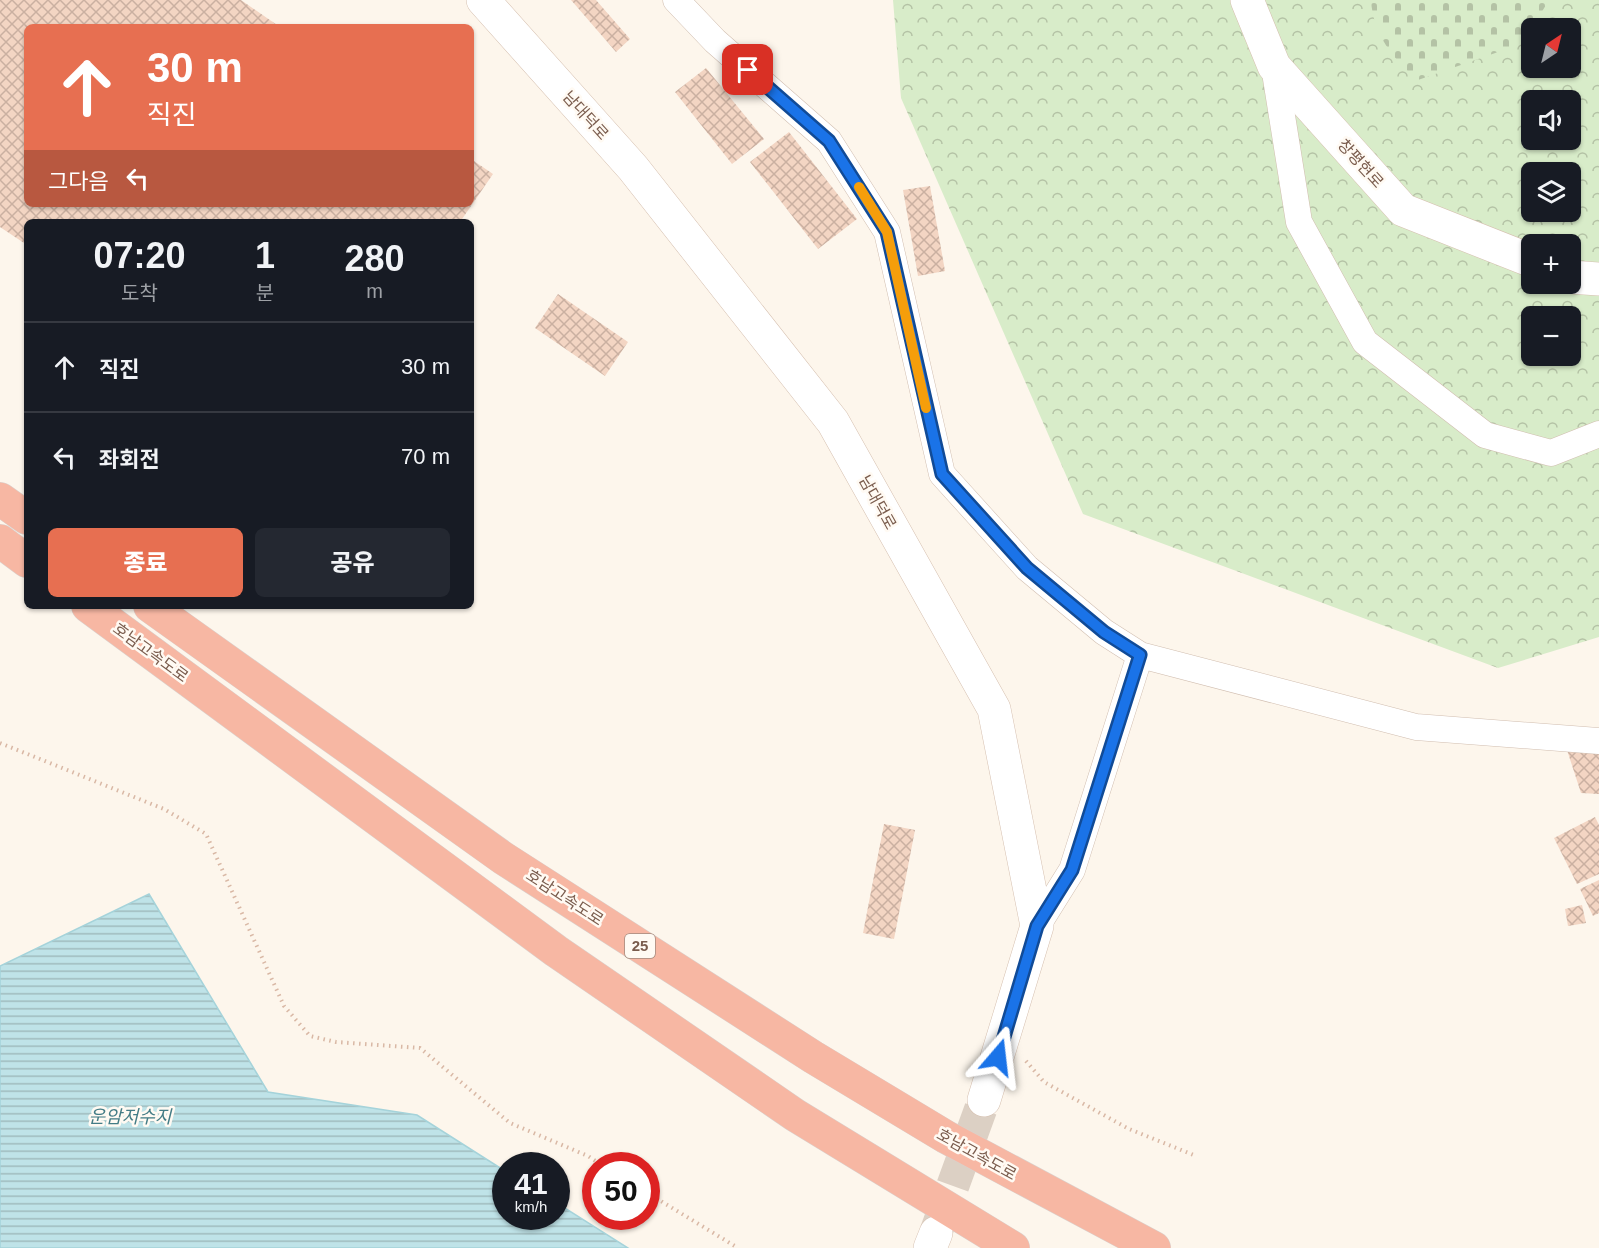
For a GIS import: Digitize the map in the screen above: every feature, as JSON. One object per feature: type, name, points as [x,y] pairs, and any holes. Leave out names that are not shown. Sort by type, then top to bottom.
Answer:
[{"type":"highway","points":[[0,499],[24,516]]},
{"type":"highway","points":[[0,541],[24,559]]},
{"type":"highway","points":[[0,546],[24,559]]},
{"type":"highway","name":"호남고속도로","points":[[92,609],[556,951],[795,1115],[1013,1248]]},
{"type":"highway","name":"호남고속도로","points":[[154,609],[503,858],[813,1057],[946,1137],[1154,1248]]},
{"type":"main road","name":"남대덕로","points":[[483,0],[633,168],[833,422],[994,709],[1037,926],[984,1100]]},
{"type":"main road","name":"창평현로","points":[[1247,0],[1274,66],[1403,210],[1521,257]]},
{"type":"main road","points":[[1581,278],[1599,279]]},
{"type":"street","points":[[676,0],[715,41],[829,141],[887,232],[942,474],[1027,568],[1104,632],[1140,655],[1416,727],[1599,741]]},
{"type":"street","points":[[1274,66],[1299,222],[1365,342],[1485,435],[1551,453],[1599,434]]},
{"type":"street","points":[[1037,926],[1072,870],[1140,655]]},
{"type":"path","points":[[0,743],[164,809],[206,834],[284,1006],[310,1035],[336,1042],[420,1048],[510,1123],[582,1153]]},
{"type":"path","points":[[1004,1036],[1044,1082],[1129,1129],[1196,1156]]},
{"type":"path","points":[[660,1201],[738,1248]]},
{"type":"green space","points":[[893,0],[1599,0],[1599,637],[1498,668],[1083,514],[901,98]]},
{"type":"green space","points":[[1371,0],[1549,0],[1538,18],[1521,18],[1521,44],[1418,80],[1400,63],[1386,45],[1380,35]]},
{"type":"water","name":"운암저수지","points":[[149,894],[268,1092],[417,1115],[492,1163],[492,1230],[570,1230],[570,1211],[582,1219],[582,1230],[600,1230],[628,1248],[0,1248],[0,966]]},
{"type":"building","points":[[0,0],[241,0],[276,24],[24,24],[24,207],[470,207],[462,219],[24,219],[24,243],[0,227]]},
{"type":"building","points":[[571,0],[596,0],[630,39],[616,52]]},
{"type":"building","points":[[706,68],[764,139],[732,164],[675,92]]},
{"type":"building","points":[[789,132],[857,219],[818,249],[750,162]]},
{"type":"building","points":[[474,161],[493,174],[474,202]]},
{"type":"building","points":[[930,186],[945,271],[918,276],[903,190]]},
{"type":"building","points":[[558,294],[628,342],[605,376],[535,328]]},
{"type":"building","points":[[1567,750],[1599,753],[1599,794],[1581,793]]},
{"type":"building","points":[[1595,817],[1599,825],[1599,874],[1577,884],[1554,838]]},
{"type":"building","points":[[884,824],[915,830],[894,939],[863,933]]},
{"type":"building","points":[[1599,880],[1599,913],[1593,916],[1580,889]]},
{"type":"building","points":[[1582,905],[1586,923],[1568,926],[1565,909]]},
{"type":"tunnel","points":[[936,1232],[984,1100]]},
{"type":"slow traffic","points":[[859,187],[887,232],[926,408]]},
{"type":"route","points":[[748,70],[829,141],[887,232],[909,339],[942,474],[1027,568],[1104,632],[1140,655],[1072,870],[1037,926],[998,1057]]}]
